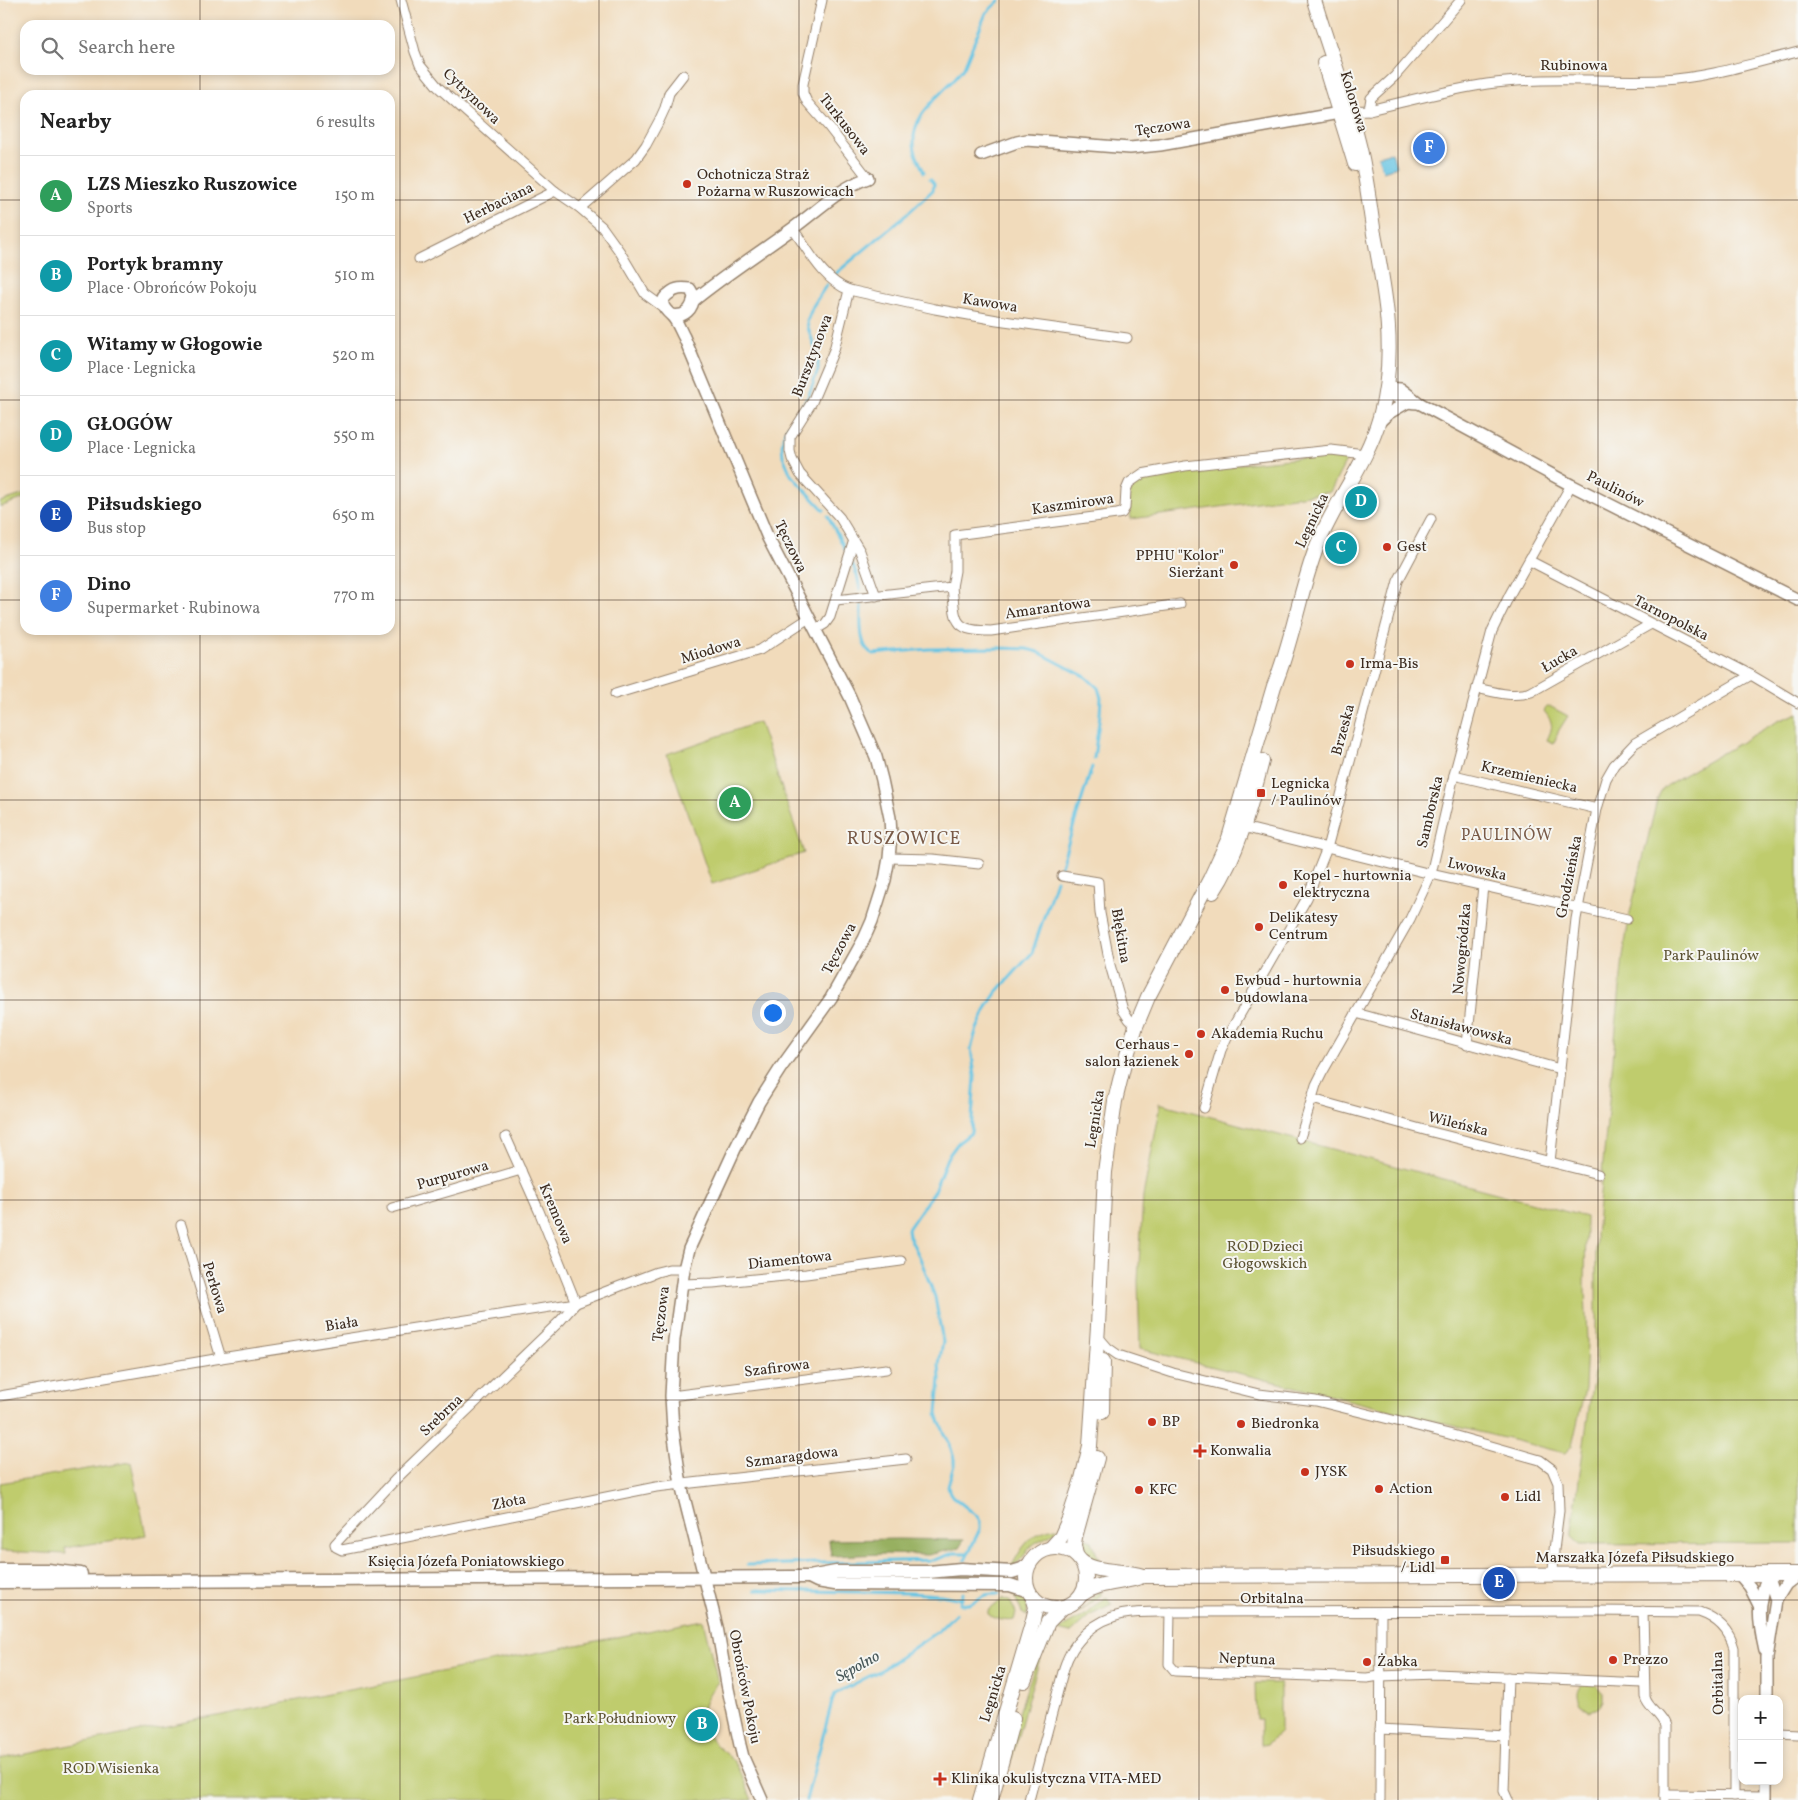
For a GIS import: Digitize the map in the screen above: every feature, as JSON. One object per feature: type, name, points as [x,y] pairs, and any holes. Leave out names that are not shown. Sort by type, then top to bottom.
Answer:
[{"type":"main road","name":"Kolorowa","points":[[1305,0],[1344,112],[1362,157],[1389,326],[1389,360],[1386,388]]},
{"type":"main road","name":"Kolorowa","points":[[1314,0],[1344,112]]},
{"type":"main road","name":"Legnicka","points":[[1051,1548],[1065,1528],[1086,1467],[1092,1427],[1094,1379],[1100,1333],[1105,1172],[1114,1101],[1136,1026],[1148,997],[1184,931],[1224,874],[1238,843],[1239,826],[1274,686],[1280,673],[1303,587],[1318,544],[1365,454],[1378,423],[1386,388]]},
{"type":"main road","name":"Legnicka","points":[[1079,1558],[1074,1541],[1092,1483],[1099,1451],[1103,1387],[1100,1333]]},
{"type":"main road","points":[[1051,1548],[1064,1549],[1079,1558],[1086,1575],[1085,1588],[1074,1603],[1062,1607],[1046,1606],[1031,1594],[1026,1580],[1029,1564],[1037,1555],[1051,1548]]},
{"type":"main road","name":"Marszałka Józefa Piłsudskiego","points":[[1079,1558],[1093,1568],[1134,1573],[1143,1576],[1798,1575]]},
{"type":"main road","name":"Księcia Józefa Poniatowskiego","points":[[0,1582],[809,1577],[836,1572],[928,1572],[961,1569],[1012,1572],[1022,1569],[1029,1564]]},
{"type":"main road","name":"Księcia Józefa Poniatowskiego","points":[[0,1570],[47,1570],[123,1580]]},
{"type":"main road","name":"Marszałka Józefa Piłsudskiego","points":[[1082,1594],[1099,1586],[1126,1582],[1143,1576]]},
{"type":"main road","name":"Księcia Józefa Poniatowskiego","points":[[809,1577],[817,1581],[835,1584],[1010,1584],[1031,1594]]},
{"type":"main road","name":"Legnicka","points":[[980,1800],[1033,1620],[1036,1607],[1031,1594]]},
{"type":"main road","name":"Legnicka","points":[[992,1800],[1025,1676],[1048,1622],[1062,1607]]},
{"type":"street","name":"Cytrynowa","points":[[401,0],[415,52],[425,70],[452,101],[555,191]]},
{"type":"street","name":"Turkusowa","points":[[822,0],[802,84],[803,93],[807,102],[868,178]]},
{"type":"street","points":[[1369,110],[1371,98],[1395,76],[1458,2]]},
{"type":"street","name":"Rubinowa","points":[[1344,112],[1369,110],[1487,84],[1527,80],[1663,80],[1689,77],[1720,72],[1798,52]]},
{"type":"street","points":[[580,208],[636,159],[646,146],[662,114],[669,93],[683,75]]},
{"type":"street","name":"Tęczowa","points":[[981,155],[1028,140],[1130,148],[1160,145],[1344,112]]},
{"type":"street","points":[[693,297],[683,288],[667,294],[663,300],[667,311],[682,315],[686,313],[690,309],[693,297],[793,229],[827,202],[855,183],[868,178]]},
{"type":"street","name":"Herbaciana","points":[[418,259],[555,191],[580,208],[610,236],[645,294],[667,311]]},
{"type":"street","points":[[793,229],[833,282],[850,290]]},
{"type":"street","name":"Kawowa","points":[[850,290],[935,309],[997,320],[1127,338]]},
{"type":"street","name":"Bursztynowa","points":[[850,290],[834,350],[812,402],[793,432],[789,444],[796,468],[836,512],[853,543],[860,551],[876,596]]},
{"type":"street","name":"Tęczowa","points":[[667,311],[684,337],[768,538],[850,697],[878,766],[890,818],[889,858],[880,898],[864,939],[831,998],[759,1102],[696,1232],[684,1269],[674,1340],[671,1396],[673,1430],[681,1485],[706,1578]]},
{"type":"street","name":"Tęczowa","points":[[684,337],[686,313]]},
{"type":"street","name":"Paulinów","points":[[1386,388],[1401,389],[1413,403],[1798,600]]},
{"type":"street","points":[[1378,423],[1390,413],[1413,403]]},
{"type":"street","name":"Kaszmirowa","points":[[952,587],[955,571],[955,535],[1122,513],[1125,508],[1125,496],[1129,483],[1142,474],[1185,466],[1332,450],[1365,454]]},
{"type":"street","name":"Samborska","points":[[1300,1138],[1322,1073],[1410,919],[1431,874],[1476,688],[1495,624],[1571,485]]},
{"type":"street","name":"Brzeska","points":[[1204,1108],[1221,1050],[1227,1037],[1307,898],[1327,848],[1398,581],[1430,519]]},
{"type":"street","points":[[815,630],[825,624],[830,618],[853,543]]},
{"type":"street","name":"Tarnopolska","points":[[1530,561],[1751,675],[1798,702]]},
{"type":"street","points":[[836,600],[952,587]]},
{"type":"street","name":"Amarantowa","points":[[952,587],[957,621],[966,629],[975,631],[991,631],[1180,604]]},
{"type":"street","name":"Miodowa","points":[[615,694],[760,650],[809,618]]},
{"type":"street","name":"Łucka","points":[[1476,688],[1511,695],[1531,692],[1651,624]]},
{"type":"street","name":"Grodzieńska","points":[[1550,1162],[1578,907],[1597,809],[1606,779],[1614,764],[1634,743],[1751,675]]},
{"type":"street","name":"Krzemieniecka","points":[[1454,775],[1597,809]]},
{"type":"street","name":"Lwowska","points":[[1239,826],[1431,874],[1627,919]]},
{"type":"street","points":[[889,858],[933,859],[979,864]]},
{"type":"street","name":"Błękitna","points":[[1062,876],[1098,882],[1100,913],[1110,965],[1123,1010],[1136,1026]]},
{"type":"street","name":"Nowogródzka","points":[[1467,1045],[1482,886]]},
{"type":"street","name":"Stanisławowska","points":[[1356,1013],[1560,1069]]},
{"type":"street","name":"Wileńska","points":[[1312,1099],[1428,1132],[1598,1174]]},
{"type":"street","name":"Kremowa","points":[[506,1137],[576,1302]]},
{"type":"street","name":"Purpurowa","points":[[392,1208],[521,1170]]},
{"type":"street","name":"Perłowa","points":[[181,1225],[221,1358]]},
{"type":"street","name":"Diamentowa","points":[[682,1284],[806,1274],[901,1262]]},
{"type":"street","name":"Biała","points":[[0,1396],[221,1358],[576,1302],[657,1272],[670,1269],[684,1269]]},
{"type":"street","name":"Srebrna","points":[[342,1550],[336,1547],[335,1544],[349,1528],[395,1480],[560,1321],[576,1302]]},
{"type":"street","points":[[1100,1333],[1108,1348],[1118,1355],[1189,1376],[1259,1394],[1316,1401],[1510,1451],[1546,1464],[1555,1474],[1559,1491],[1554,1575]]},
{"type":"street","points":[[1094,1379],[1103,1364],[1118,1355]]},
{"type":"street","name":"Szafirowa","points":[[671,1396],[886,1369]]},
{"type":"street","name":"Szmaragdowa","points":[[681,1485],[906,1459]]},
{"type":"street","name":"Złota","points":[[342,1550],[656,1487],[681,1485]]},
{"type":"street","points":[[1739,1574],[1750,1587],[1759,1605]]},
{"type":"street","points":[[1768,1575],[1776,1600]]},
{"type":"street","points":[[1767,1658],[1760,1629],[1759,1605],[1768,1575]]},
{"type":"street","points":[[1767,1695],[1767,1658],[1776,1600],[1786,1584],[1798,1575]]},
{"type":"street","name":"Obrońców Pokoju","points":[[706,1578],[743,1757],[762,1800]]},
{"type":"street","points":[[1643,1611],[1643,1683],[1646,1703],[1663,1720],[1665,1726],[1666,1797],[1734,1796],[1766,1798],[1766,1785]]},
{"type":"street","name":"Orbitalna","points":[[1029,1800],[1064,1668],[1072,1648],[1091,1628],[1108,1618],[1131,1613],[1170,1612],[1699,1612],[1710,1616],[1721,1624],[1732,1640],[1734,1648],[1734,1796]]},
{"type":"street","name":"Neptuna","points":[[1170,1612],[1169,1664],[1170,1668],[1175,1671],[1367,1678],[1436,1674],[1643,1683]]},
{"type":"street","points":[[1380,1612],[1380,1800]]},
{"type":"street","points":[[1508,1678],[1504,1791],[1508,1800]]},
{"type":"street","points":[[1380,1729],[1506,1736]]},
{"type":"street","points":[[1783,1733],[1798,1734]]},
{"type":"green space","points":[[1322,456],[1347,459],[1330,492],[1131,519],[1129,499],[1131,489],[1147,478],[1239,464]]},
{"type":"green space","points":[[20,496],[20,500],[0,507],[0,502]]},
{"type":"green space","points":[[1546,707],[1551,707],[1568,716],[1559,730],[1554,743],[1547,740],[1552,725],[1544,711]]},
{"type":"green space","name":"Park Paulinów","points":[[1798,713],[1798,1543],[1580,1544],[1572,1537],[1572,1531],[1596,1357],[1596,1235],[1623,956],[1630,913],[1657,800],[1661,791],[1670,783],[1778,721]]},
{"type":"green space","points":[[759,722],[804,853],[712,884],[667,754]]},
{"type":"green space","name":"ROD Dzieci Głogowskich","points":[[1159,1103],[1586,1217],[1585,1289],[1587,1342],[1585,1389],[1572,1446],[1565,1453],[1140,1349],[1138,1281],[1143,1196],[1160,1109]]},
{"type":"green space","points":[[131,1462],[146,1535],[65,1548],[66,1554],[0,1551],[0,1483]]},
{"type":"green space","points":[[1058,1529],[1055,1532],[1034,1544],[1012,1566],[1024,1546],[1034,1536],[1040,1532]]},
{"type":"green space","points":[[1079,1536],[1092,1541],[1100,1564],[1086,1557],[1082,1551]]},
{"type":"green space","points":[[829,1540],[964,1540],[959,1548],[928,1555],[831,1556]]},
{"type":"green space","points":[[995,1574],[995,1578],[849,1578]]},
{"type":"green space","points":[[1012,1590],[1025,1600],[1027,1616],[1022,1613]]},
{"type":"green space","points":[[1101,1591],[1101,1595],[1080,1612],[1054,1625],[1083,1609]]},
{"type":"green space","points":[[1106,1597],[1112,1605],[1089,1616],[1070,1633],[1058,1630],[1087,1614]]},
{"type":"green space","points":[[1004,1598],[1010,1601],[1016,1613],[1014,1620],[1000,1620],[988,1614],[988,1611]]},
{"type":"green space","name":"Park Południowy","points":[[703,1620],[718,1682],[707,1697],[704,1705],[703,1721],[705,1729],[716,1745],[732,1758],[743,1777],[752,1800],[0,1800],[0,1759]]},
{"type":"green space","points":[[1045,1643],[1009,1768],[1010,1753],[1017,1721],[1027,1687]]},
{"type":"green space","points":[[1583,1682],[1596,1685],[1603,1693],[1603,1702],[1598,1708],[1590,1711],[1580,1705],[1577,1693]]},
{"type":"green space","points":[[1255,1683],[1280,1683],[1280,1732],[1267,1744],[1261,1745],[1261,1719],[1256,1719]]},
{"type":"water","points":[[1392,152],[1396,167],[1383,171],[1378,156]]},
{"type":"waterway","points":[[924,172],[914,147],[918,121],[932,102],[964,67],[986,13],[1000,0]]},
{"type":"waterway","points":[[834,275],[933,190],[934,184],[930,179]]},
{"type":"waterway","points":[[824,510],[791,475],[783,456],[782,445],[785,431],[808,397],[818,370],[818,357],[807,321],[813,306],[827,284]]},
{"type":"waterway","points":[[828,516],[846,551]]},
{"type":"waterway","points":[[852,563],[860,589]]},
{"type":"waterway","points":[[861,605],[863,639],[865,646],[873,654],[929,649],[1027,649],[1038,652],[1086,677],[1098,688],[1101,698],[1094,758]]},
{"type":"waterway","points":[[1060,869],[1092,767]]},
{"type":"waterway","points":[[965,1560],[980,1529],[980,1521],[977,1516],[952,1496],[949,1491],[948,1486],[954,1459],[937,1413],[940,1379],[939,1364],[943,1342],[935,1297],[909,1236],[908,1229],[934,1191],[947,1158],[958,1143],[971,1133],[975,1076],[971,1049],[976,1031],[996,993],[1032,953],[1056,880]]},
{"type":"waterway","points":[[747,1565],[934,1560],[954,1553],[967,1553]]},
{"type":"waterway","points":[[755,1590],[910,1593],[941,1595],[962,1599]]},
{"type":"waterway","points":[[963,1593],[960,1604],[971,1603],[986,1595],[999,1594]]},
{"type":"waterway","name":"Sępolno","points":[[806,1800],[835,1694],[883,1669],[938,1631],[956,1613]]},
{"type":"place","name":"Dino","points":[[1429,148]]},
{"type":"place","name":"Ochotnicza Straż Pożarna w Ruszowicach","points":[[687,184]]},
{"type":"place","name":"GŁOGÓW","points":[[1361,502]]},
{"type":"place","name":"Gest","points":[[1387,547]]},
{"type":"place","name":"Witamy w Głogowie","points":[[1341,548]]},
{"type":"place","name":"PPHU \"Kolor\" Sierżant","points":[[1234,565]]},
{"type":"place","name":"Irma-Bis","points":[[1350,664]]},
{"type":"place","name":"Legnicka / Paulinów","points":[[1261,793]]},
{"type":"place","name":"LZS Mieszko Ruszowice","points":[[735,803]]},
{"type":"place","name":"Kopel - hurtownia elektryczna","points":[[1283,885]]},
{"type":"place","name":"Delikatesy Centrum","points":[[1259,927]]},
{"type":"place","name":"Ewbud - hurtownia budowlana","points":[[1225,990]]},
{"type":"place","name":"Akademia Ruchu","points":[[1201,1034]]},
{"type":"place","name":"Cerhaus - salon łazienek","points":[[1189,1054]]},
{"type":"place","name":"BP","points":[[1152,1422]]},
{"type":"place","name":"Biedronka","points":[[1241,1424]]},
{"type":"place","name":"Konwalia","points":[[1200,1451]]},
{"type":"place","name":"JYSK","points":[[1305,1472]]},
{"type":"place","name":"Action","points":[[1379,1489]]},
{"type":"place","name":"KFC","points":[[1139,1490]]},
{"type":"place","name":"Lidl","points":[[1505,1497]]},
{"type":"place","name":"Piłsudskiego / Lidl","points":[[1445,1560]]},
{"type":"place","name":"Piłsudskiego","points":[[1499,1583]]},
{"type":"place","name":"Prezzo","points":[[1613,1660]]},
{"type":"place","name":"Żabka","points":[[1367,1662]]},
{"type":"place","name":"Portyk bramny","points":[[702,1725]]},
{"type":"place","name":"Klinika okulistyczna VITA-MED","points":[[940,1779]]},
{"type":"district","name":"PAULINÓW","points":[[1507,836]]},
{"type":"district","name":"RUSZOWICE","points":[[904,839]]},
{"type":"park label","name":"ROD Wisienka","points":[[111,1769]]}]
